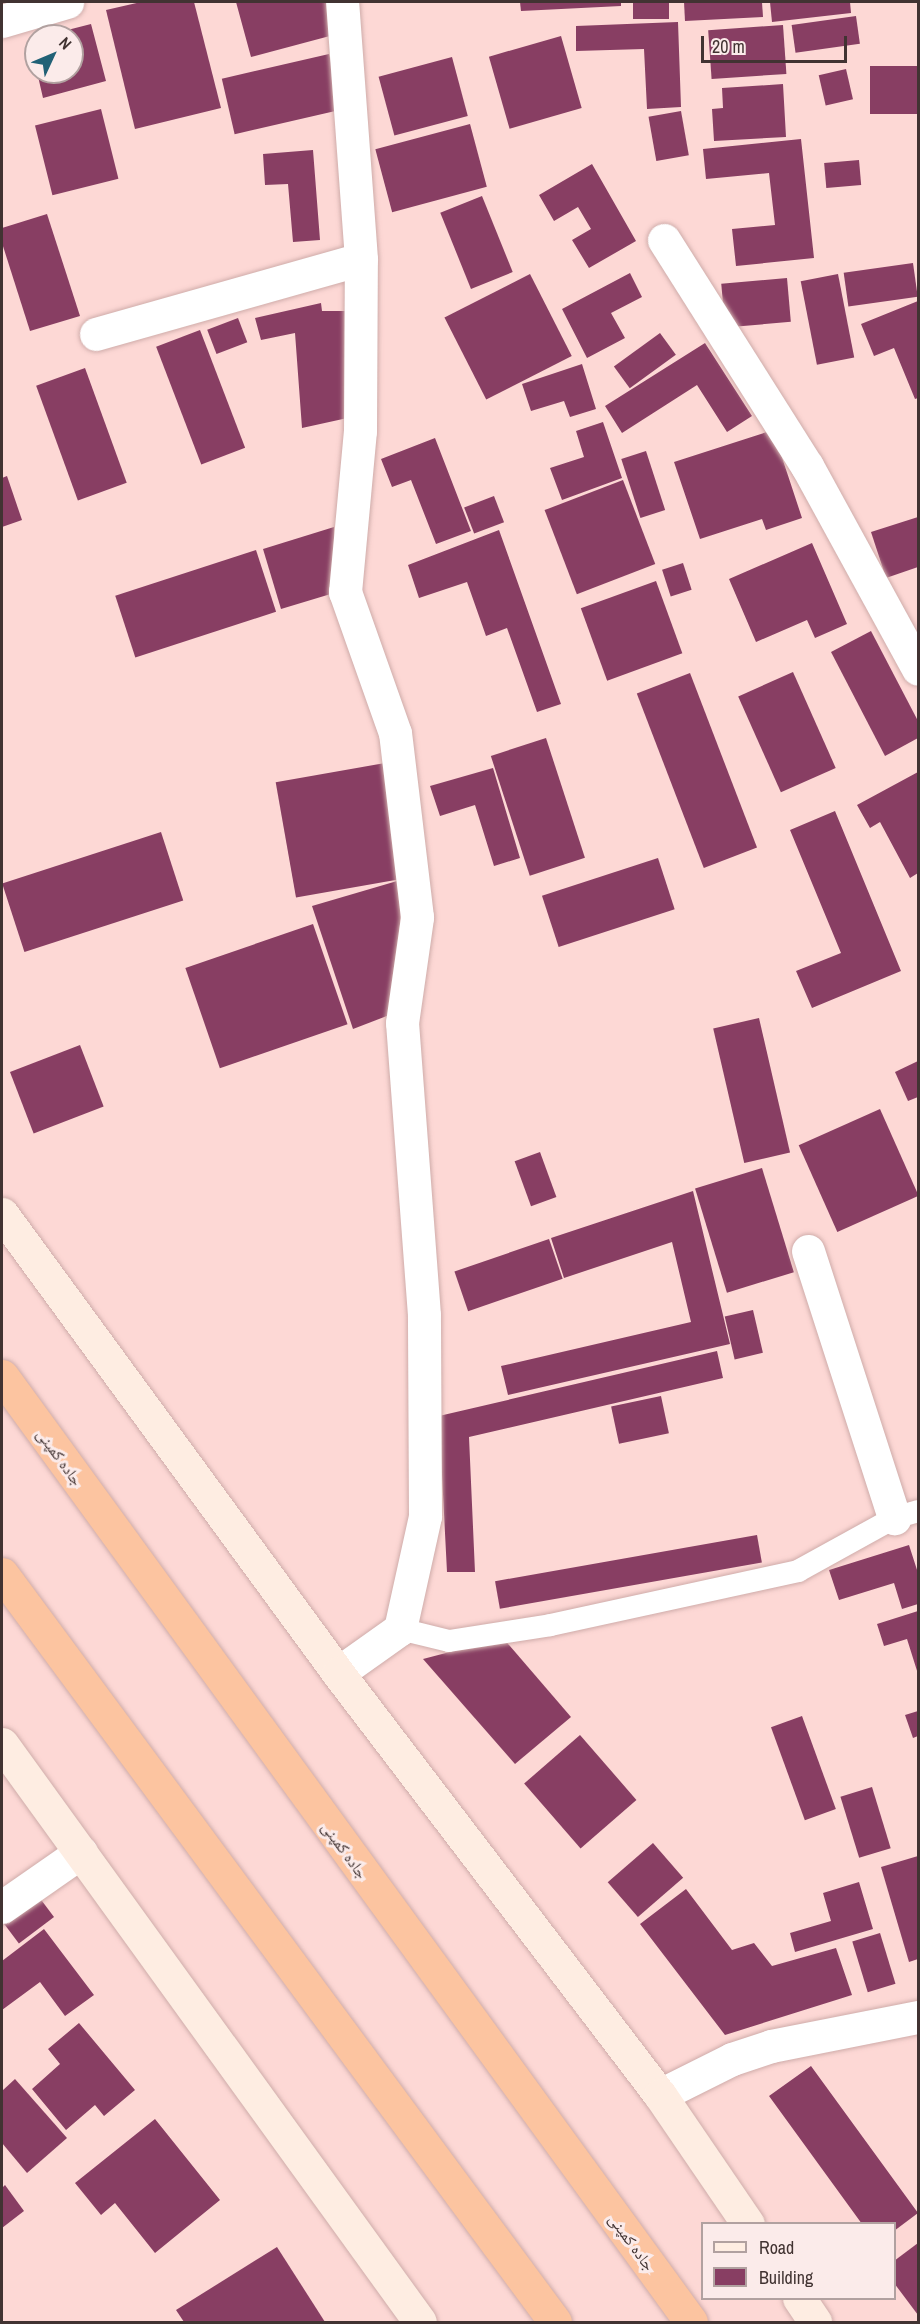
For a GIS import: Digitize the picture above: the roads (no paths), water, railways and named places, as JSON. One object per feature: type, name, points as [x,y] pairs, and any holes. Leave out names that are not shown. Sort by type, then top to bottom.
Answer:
[{"type":"highway","name":"جاده کمپنی","points":[[2,1377],[691,2322]]},
{"type":"highway","points":[[2,1574],[555,2322]]},
{"type":"street","points":[[2,21],[67,2]]},
{"type":"street","points":[[338,1673],[400,1629],[425,1516],[424,1315],[402,1023],[417,918],[395,733],[345,592],[360,431],[361,259],[342,2]]},
{"type":"street","points":[[664,240],[807,466],[918,669]]},
{"type":"street","points":[[96,334],[361,259]]},
{"type":"street","points":[[2,1214],[338,1673],[660,2095],[747,2222]]},
{"type":"street","points":[[808,1251],[906,1514]]},
{"type":"street","points":[[2,1744],[420,2322]]},
{"type":"street","points":[[2,1907],[81,1852]]},
{"type":"street","points":[[660,2095],[732,2059],[771,2046],[918,2017]]},
{"type":"street","points":[[800,2300],[816,2322]]},
{"type":"lane","points":[[400,1629],[449,1641],[551,1625],[787,1574],[906,1514]]}]
